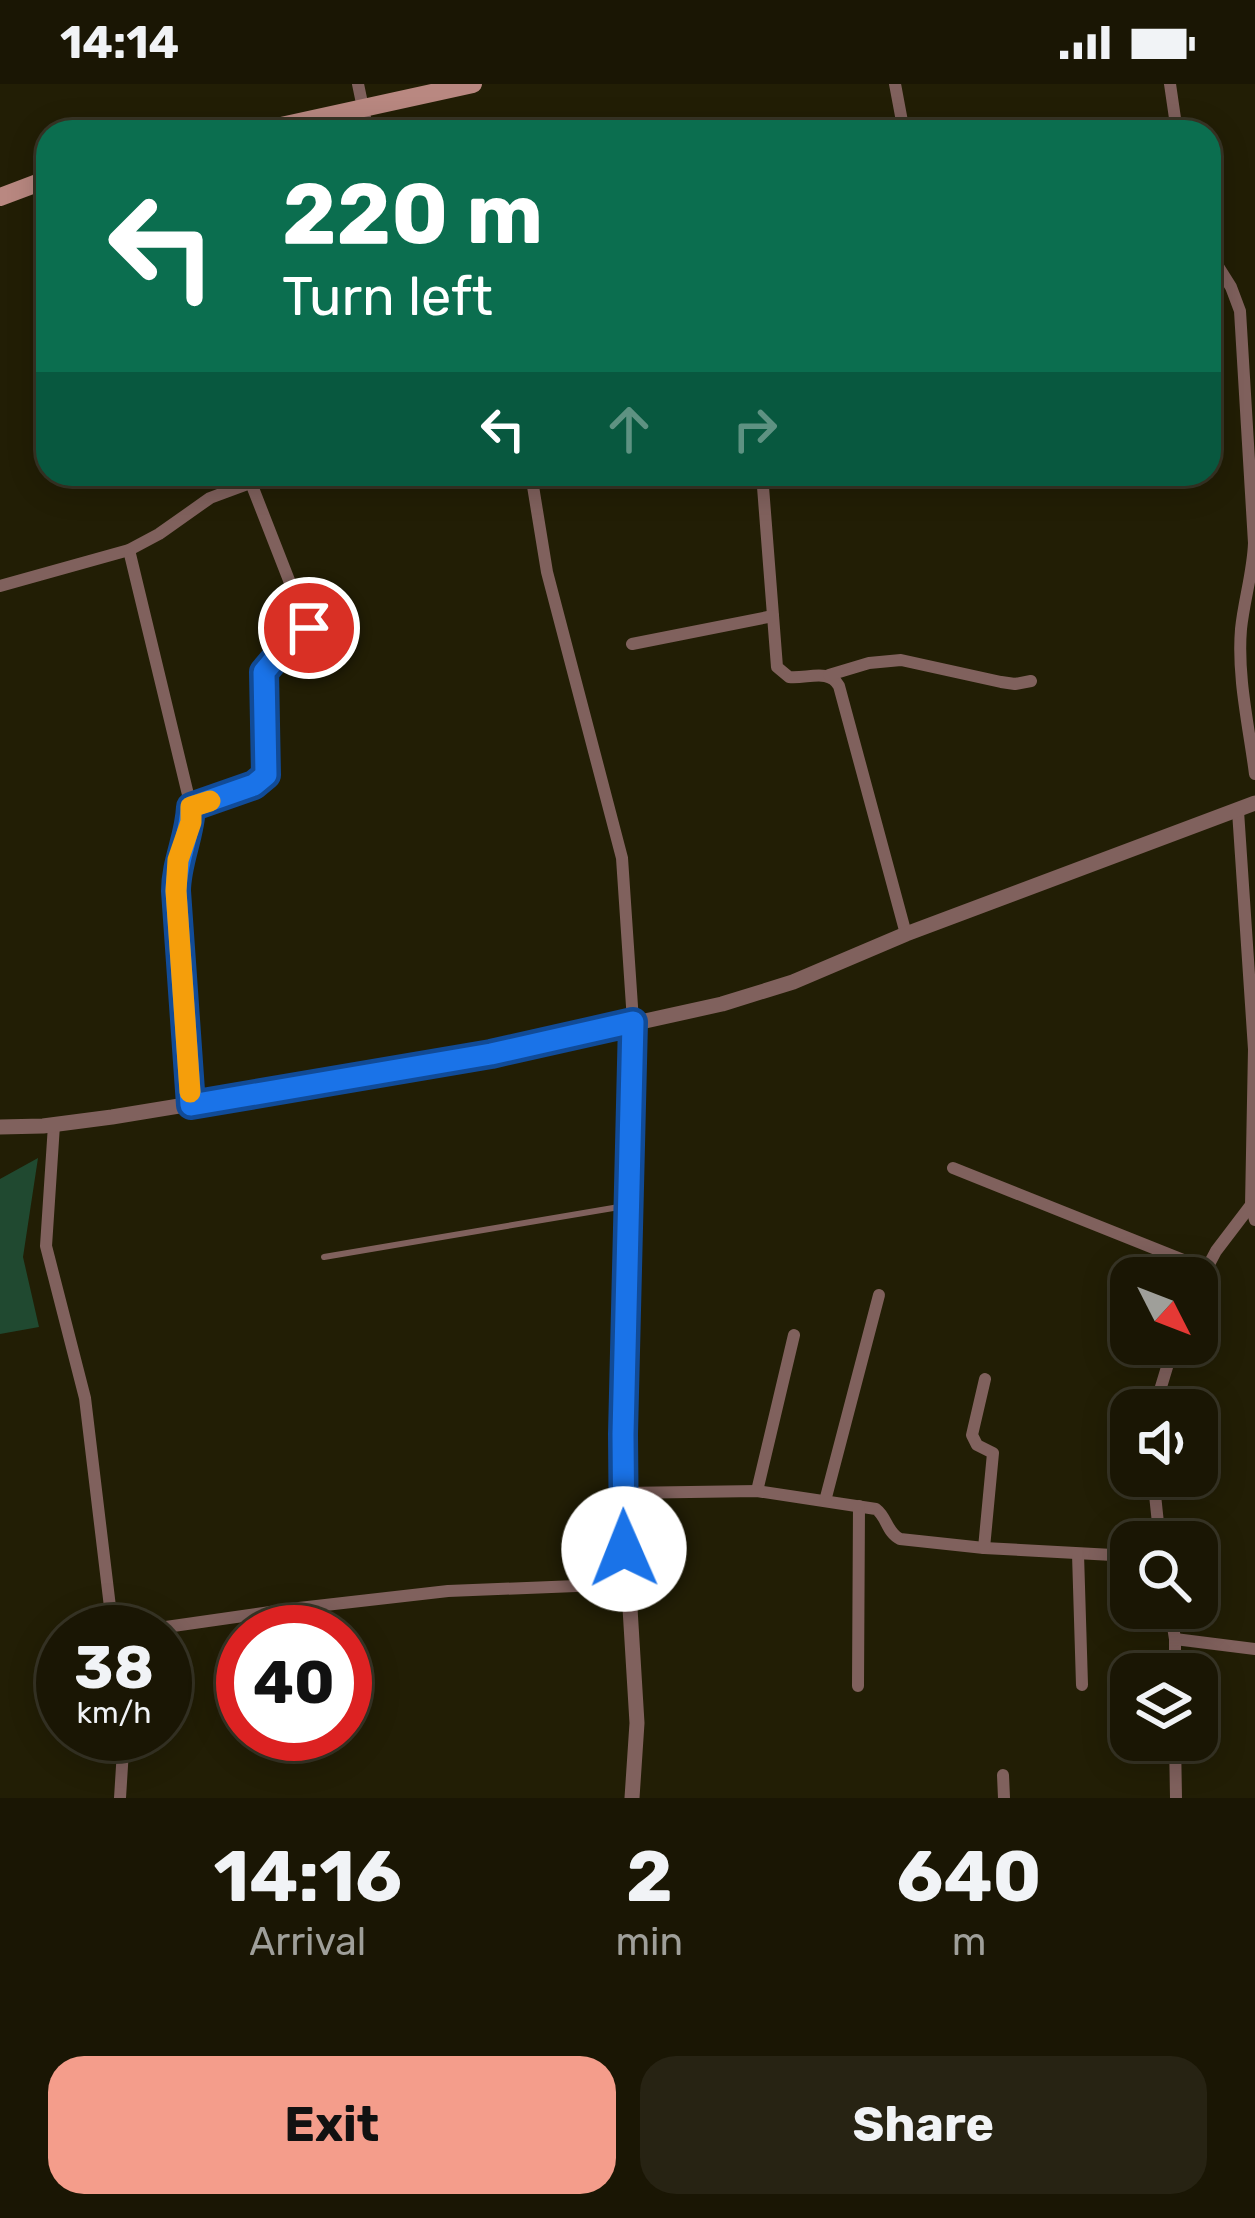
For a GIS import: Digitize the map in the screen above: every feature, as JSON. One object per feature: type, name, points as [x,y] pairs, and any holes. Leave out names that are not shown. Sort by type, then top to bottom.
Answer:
[{"type":"main road","points":[[311,120],[473,84]]},
{"type":"main road","points":[[0,197],[36,184]]},
{"type":"street","points":[[358,84],[366,120]]},
{"type":"street","points":[[895,84],[902,120]]},
{"type":"street","points":[[1170,84],[1175,120]]},
{"type":"street","points":[[1221,270],[1240,311],[1252,463],[1254,543],[1241,625],[1241,657],[1255,774]]},
{"type":"street","points":[[0,586],[129,550],[210,498],[243,486]]},
{"type":"street","points":[[191,807],[254,785],[266,775],[264,672],[275,659],[306,644],[310,634],[252,486]]},
{"type":"street","points":[[533,486],[547,572],[620,845],[625,885],[633,1022],[623,1492],[637,1723],[632,1798]]},
{"type":"street","points":[[763,486],[777,667],[782,673],[796,678],[827,675],[868,663],[901,660],[1001,682],[1031,681]]},
{"type":"street","points":[[129,550],[191,807],[176,891],[191,1105]]},
{"type":"street","points":[[632,644],[773,616]]},
{"type":"street","points":[[827,675],[839,686],[906,934]]},
{"type":"street","points":[[0,1127],[54,1125],[191,1105],[491,1054],[761,993],[1255,803]]},
{"type":"street","points":[[1213,1257],[1229,1231],[1253,1212],[1254,1049],[1238,811]]},
{"type":"street","points":[[54,1125],[46,1246],[85,1398],[110,1605]]},
{"type":"street","points":[[953,1168],[1176,1257]]},
{"type":"street","points":[[824,1501],[879,1295]]},
{"type":"street","points":[[757,1491],[794,1335]]},
{"type":"street","points":[[984,1548],[992,1453],[977,1445],[971,1435],[985,1378]]},
{"type":"street","points":[[623,1492],[757,1491],[876,1509],[900,1539],[1110,1555]]},
{"type":"street","points":[[858,1686],[859,1506]]},
{"type":"street","points":[[1078,1553],[1082,1685]]},
{"type":"street","points":[[192,1623],[448,1591],[626,1584]]},
{"type":"street","points":[[1173,1629],[1174,1653]]},
{"type":"street","points":[[1174,1639],[1255,1648]]},
{"type":"street","points":[[120,1798],[122,1761]]},
{"type":"street","points":[[1175,1761],[1176,1798]]},
{"type":"street","points":[[1003,1775],[1004,1798]]},
{"type":"lane","points":[[324,1257],[629,1205]]},
{"type":"green space","points":[[38,1158],[23,1257],[39,1327],[0,1334],[0,1179]]},
{"type":"slow traffic","points":[[190,1092],[176,876],[191,807],[210,801]]},
{"type":"route","points":[[309,628],[306,644],[275,659],[264,672],[266,775],[254,785],[191,807],[176,891],[191,1105],[491,1054],[633,1022],[624,1549]]}]
